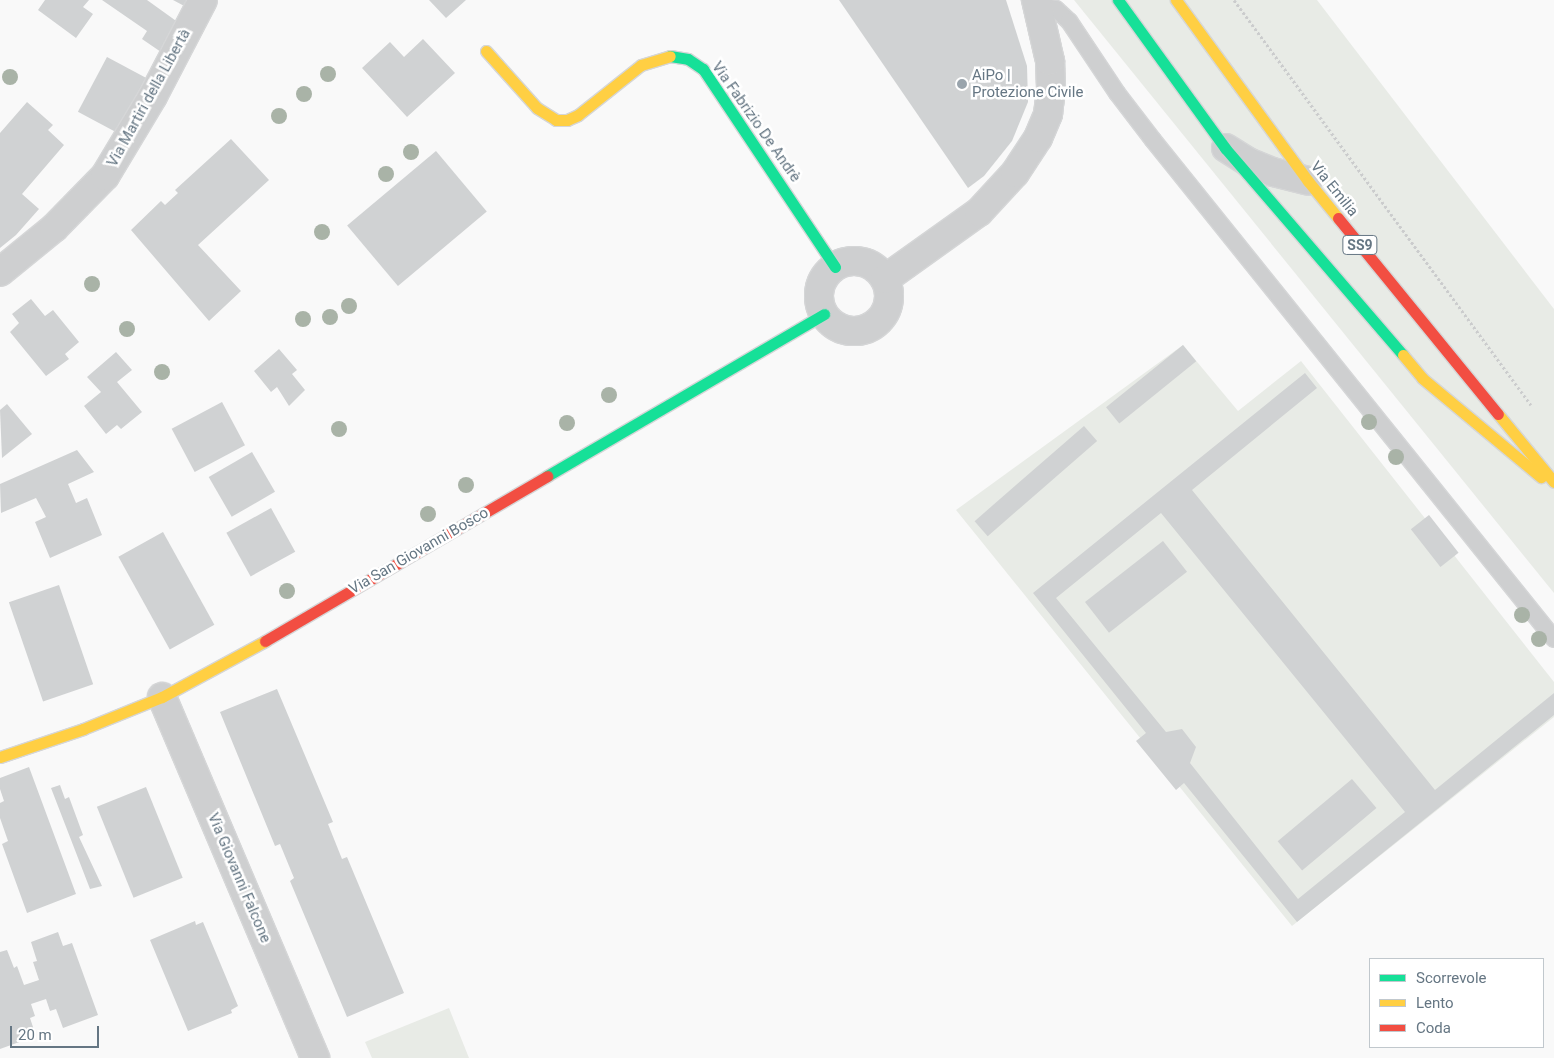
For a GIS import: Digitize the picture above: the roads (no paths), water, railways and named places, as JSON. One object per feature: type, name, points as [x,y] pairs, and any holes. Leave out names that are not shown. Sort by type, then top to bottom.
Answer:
[{"type":"street","name":"Via Martiri della Libertà","points":[[0,272],[54,228],[105,176],[153,96],[203,0]]},
{"type":"street","points":[[1118,0],[1225,148],[1422,378],[1554,488]]},
{"type":"street","name":"Via Emilia","points":[[1176,0],[1308,181],[1554,482]]},
{"type":"street","points":[[885,279],[978,212],[1015,173],[1038,138],[1048,114],[1052,88],[1050,61],[1037,3]]},
{"type":"street","name":"Via Fabrizio De Andrè","points":[[486,51],[537,108],[556,120],[567,120],[578,115],[641,65],[672,55],[688,59],[703,69],[715,85],[835,266]]},
{"type":"street","points":[[1225,148],[1248,162],[1272,172],[1308,181]]},
{"type":"street","points":[[859,261],[869,264],[885,279],[889,290],[886,311],[879,321],[869,328],[857,331],[845,330],[834,325],[824,314],[819,294],[822,282],[835,266],[859,261]]},
{"type":"street","name":"Via San Giovanni Bosco","points":[[0,757],[84,729],[162,698],[263,642],[824,314]]},
{"type":"street","name":"Via Giovanni Falcone","points":[[162,698],[315,1058]]},
{"type":"lane","points":[[1037,3],[1056,10],[1069,21],[1117,93],[1153,140],[1554,639]]},
{"type":"place","name":"AiPo | Protezione Civile","points":[[962,84]]}]
